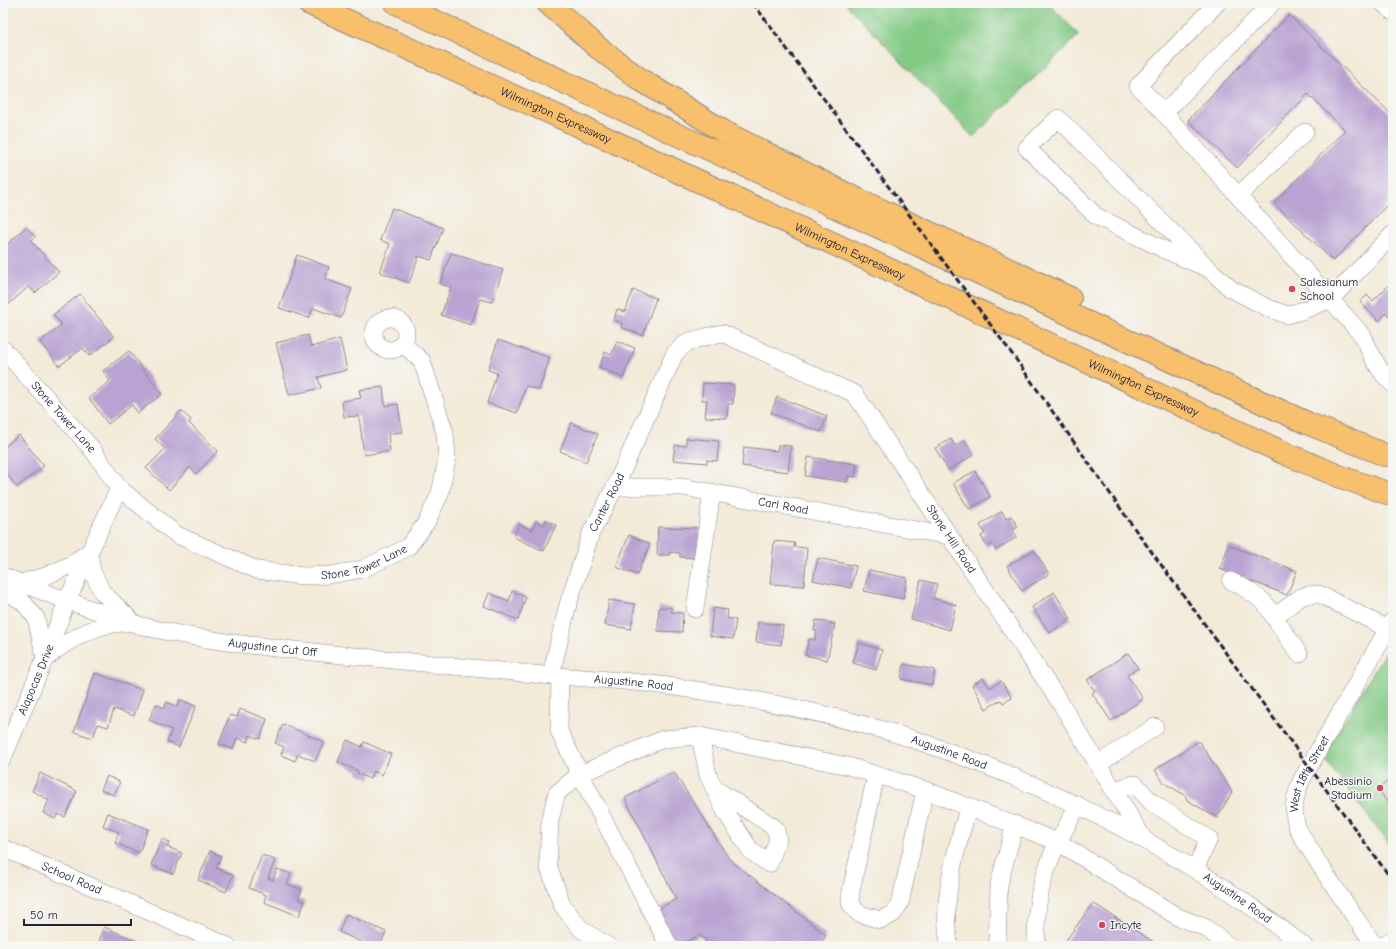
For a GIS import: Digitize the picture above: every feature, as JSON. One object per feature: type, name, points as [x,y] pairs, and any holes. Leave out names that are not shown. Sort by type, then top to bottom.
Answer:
[{"type":"highway","name":"Wilmington Expressway","points":[[308,3],[594,133],[1284,453],[1341,477],[1393,495]]},
{"type":"highway","points":[[396,3],[617,107],[1271,407],[1389,457]]},
{"type":"highway","points":[[548,3],[596,46],[638,78],[749,146],[844,193],[1314,412],[1389,457]]},
{"type":"highway","points":[[564,3],[638,78]]},
{"type":"street","points":[[1217,3],[1138,86],[1164,113],[1363,336],[1373,361],[1387,379],[1393,384]]},
{"type":"street","points":[[1164,113],[1272,3]]},
{"type":"street","points":[[1384,3],[1393,12]]},
{"type":"street","points":[[1208,269],[1165,250],[1096,216],[1027,148],[1058,118],[1208,269],[1231,289],[1268,308],[1287,315],[1331,300],[1393,234]]},
{"type":"street","points":[[1238,196],[1305,132]]},
{"type":"street","name":"Stone Hill Road","points":[[689,341],[722,333],[855,394],[1063,706],[1143,838]]},
{"type":"street","name":"Canter Road","points":[[669,946],[558,731],[556,676],[567,608],[591,533],[616,487],[675,353],[689,341]]},
{"type":"street","name":"Stone Tower Lane","points":[[3,349],[92,449],[119,488],[177,535],[257,570],[303,576],[330,575],[363,569],[408,546],[426,523],[440,494],[447,458],[445,433],[422,360],[403,344]]},
{"type":"street","name":"Carl Road","points":[[616,487],[682,487],[950,536]]},
{"type":"street","points":[[67,601],[119,488]]},
{"type":"street","points":[[695,609],[712,492]]},
{"type":"street","points":[[21,583],[46,576],[70,565],[89,552]]},
{"type":"street","points":[[89,552],[92,571],[102,592],[135,624]]},
{"type":"street","name":"Augustine Cut Off","points":[[3,576],[67,601],[135,624],[206,639],[382,660],[556,676]]},
{"type":"street","points":[[1231,581],[1243,587],[1264,602],[1299,654]]},
{"type":"street","points":[[3,591],[23,602],[36,618],[46,658],[64,643],[89,630],[114,623],[135,624]]},
{"type":"street","points":[[1274,617],[1302,597],[1319,594],[1390,625]]},
{"type":"street","name":"Alapocas Drive","points":[[3,758],[46,658],[67,601]]},
{"type":"street","name":"West 18th Street","points":[[1375,946],[1328,878],[1303,838],[1297,826],[1294,803],[1296,792],[1302,779],[1390,625]]},
{"type":"street","name":"Augustine Road","points":[[556,676],[658,685],[767,702],[884,730],[938,747],[1019,779],[1078,805],[1143,838],[1195,869],[1264,915],[1304,946]]},
{"type":"street","points":[[1098,764],[1155,727]]},
{"type":"street","points":[[700,736],[708,775],[714,788]]},
{"type":"street","points":[[608,946],[581,929],[562,905],[548,865],[550,820],[557,793],[580,774],[662,739],[700,736],[848,766],[925,790],[1015,824],[1058,842],[1178,917],[1206,928],[1229,946]]},
{"type":"street","points":[[876,775],[851,891],[850,903],[858,913],[880,920],[894,914],[900,903],[925,790]]},
{"type":"street","points":[[1114,790],[1135,784],[1151,802],[1209,839],[1195,869]]},
{"type":"street","points":[[1037,946],[1036,925],[1039,892],[1050,859],[1078,805]]},
{"type":"street","points":[[950,946],[946,934],[948,892],[957,848],[969,806]]},
{"type":"street","points":[[996,946],[999,884],[1015,824]]},
{"type":"street","name":"School Road","points":[[3,848],[198,940],[228,946]]},
{"type":"street","points":[[1382,946],[1393,939]]},
{"type":"green space","points":[[845,3],[1048,3],[1079,35],[973,137]]},
{"type":"green space","points":[[1393,639],[1393,849],[1323,757]]},
{"type":"building","name":"Salesianum School","points":[[1289,15],[1393,116],[1393,199],[1333,261],[1274,203],[1345,130],[1308,94],[1237,168],[1188,120]]},
{"type":"building","points":[[392,208],[443,228],[431,260],[419,256],[409,283],[380,272],[390,244],[380,240]]},
{"type":"building","points":[[26,227],[35,237],[31,241],[59,272],[35,293],[29,286],[6,307],[3,303],[3,267],[6,265],[3,262],[3,248]]},
{"type":"building","points":[[451,253],[503,270],[492,302],[480,299],[471,325],[441,315],[451,287],[440,284]]},
{"type":"building","points":[[297,255],[329,267],[325,279],[352,289],[341,318],[313,308],[309,318],[279,308]]},
{"type":"building","name":"Salesianum School","points":[[1392,282],[1393,320],[1386,313],[1379,321],[1360,302],[1367,295],[1373,301]]},
{"type":"building","points":[[633,290],[656,298],[643,335],[621,327],[622,323],[614,320],[617,309],[625,312]]},
{"type":"building","points":[[80,294],[114,337],[89,356],[83,348],[59,366],[40,342],[62,325],[53,315]]},
{"type":"building","points":[[308,335],[311,347],[340,339],[347,370],[318,377],[321,388],[289,395],[276,343]]},
{"type":"building","points":[[498,340],[550,358],[539,390],[526,386],[517,413],[487,403],[497,373],[488,370]]},
{"type":"building","points":[[617,341],[635,348],[623,378],[599,367],[605,352],[611,355]]},
{"type":"building","points":[[129,351],[162,394],[138,413],[132,405],[108,424],[89,398],[110,381],[103,371]]},
{"type":"building","points":[[703,383],[734,385],[733,404],[728,404],[727,418],[705,417],[707,400],[702,400]]},
{"type":"building","points":[[383,387],[385,406],[398,404],[402,432],[388,434],[390,451],[364,455],[359,416],[344,417],[342,401],[361,398],[359,390]]},
{"type":"building","points":[[777,397],[827,416],[821,432],[771,413]]},
{"type":"building","points":[[181,411],[191,420],[189,423],[218,451],[196,474],[190,467],[169,490],[146,468],[165,449],[155,439]]},
{"type":"building","points":[[571,423],[598,434],[586,462],[560,451]]},
{"type":"building","points":[[19,435],[44,466],[17,487],[3,469],[3,448]]},
{"type":"building","points":[[686,438],[719,441],[717,461],[707,460],[707,463],[673,460],[675,445],[686,446]]},
{"type":"building","points":[[951,439],[955,446],[965,440],[974,455],[948,470],[935,448]]},
{"type":"building","points":[[778,445],[791,446],[788,472],[742,466],[744,447],[777,451]]},
{"type":"building","points":[[808,457],[857,464],[855,477],[848,476],[847,482],[805,476]]},
{"type":"building","points":[[975,471],[990,497],[969,509],[953,483]]},
{"type":"building","points":[[1002,511],[1006,519],[1011,516],[1018,527],[1013,530],[1017,537],[996,550],[992,544],[987,547],[981,536],[985,533],[980,525]]},
{"type":"building","points":[[546,520],[556,525],[544,551],[514,537],[519,524],[532,530],[536,521],[544,525]]},
{"type":"building","points":[[658,527],[700,528],[699,558],[680,557],[680,553],[670,552],[670,555],[657,555]]},
{"type":"building","points":[[629,535],[650,544],[637,575],[616,567]]},
{"type":"building","points":[[774,541],[795,543],[794,547],[807,548],[804,586],[770,584]]},
{"type":"building","points":[[1229,545],[1297,571],[1287,595],[1220,569]]},
{"type":"building","points":[[1034,550],[1049,574],[1022,591],[1007,566]]},
{"type":"building","points":[[818,558],[856,566],[851,588],[813,580]]},
{"type":"building","points":[[869,570],[907,578],[903,599],[864,591]]},
{"type":"building","points":[[921,580],[937,584],[933,598],[956,605],[950,630],[911,619]]},
{"type":"building","points":[[512,591],[526,597],[518,620],[484,606],[489,593],[509,601]]},
{"type":"building","points":[[1054,592],[1071,619],[1050,633],[1032,607]]},
{"type":"building","points":[[609,600],[635,604],[631,629],[605,625]]},
{"type":"building","points":[[659,607],[672,608],[671,612],[683,613],[682,632],[658,631]]},
{"type":"building","points":[[713,608],[728,610],[727,618],[736,620],[733,639],[710,636]]},
{"type":"building","points":[[816,620],[835,624],[827,660],[805,655],[809,639],[815,640],[817,631],[814,630]]},
{"type":"building","points":[[758,622],[783,625],[781,645],[756,642]]},
{"type":"building","points":[[859,643],[882,650],[876,670],[853,663]]},
{"type":"building","points":[[1128,653],[1138,668],[1127,675],[1143,699],[1111,721],[1092,693],[1095,691],[1087,680]]},
{"type":"building","points":[[904,664],[935,670],[932,685],[901,679]]},
{"type":"building","points":[[95,673],[143,690],[134,716],[114,709],[108,727],[98,724],[93,738],[74,732]]},
{"type":"building","points":[[983,678],[990,688],[1001,681],[1012,698],[1003,703],[1001,700],[986,709],[972,685]]},
{"type":"building","points":[[180,700],[196,706],[179,747],[167,742],[172,730],[149,720],[156,704],[164,708],[167,702],[177,707]]},
{"type":"building","points":[[240,709],[267,719],[260,739],[250,735],[248,742],[237,738],[233,749],[219,744],[230,715],[237,717]]},
{"type":"building","points":[[283,724],[324,742],[315,761],[298,754],[295,761],[281,755],[284,747],[275,743]]},
{"type":"building","points":[[347,740],[362,747],[364,742],[391,754],[382,775],[373,771],[370,779],[357,773],[358,771],[338,762]]},
{"type":"building","points":[[1199,741],[1232,792],[1217,818],[1187,800],[1185,795],[1164,783],[1155,770]]},
{"type":"building","points":[[674,772],[730,860],[826,935],[820,946],[710,946],[700,935],[677,946],[655,911],[676,899],[625,798]]},
{"type":"building","points":[[40,773],[77,791],[65,817],[58,814],[55,819],[43,813],[49,800],[32,791]]},
{"type":"building","points":[[107,776],[120,782],[114,795],[101,790]]},
{"type":"building","points":[[1388,781],[1393,787],[1393,810],[1378,789]]},
{"type":"building","points":[[108,813],[148,829],[139,853],[115,843],[119,832],[103,826]]},
{"type":"building","points":[[162,839],[170,842],[167,847],[182,853],[173,874],[151,865]]},
{"type":"building","points":[[210,851],[221,856],[216,868],[233,875],[226,892],[198,880]]},
{"type":"building","points":[[262,855],[275,860],[268,878],[273,880],[277,869],[291,874],[287,884],[302,890],[298,899],[305,902],[299,916],[264,902],[266,895],[249,888]]},
{"type":"building","name":"Incyte","points":[[1093,903],[1160,946],[1062,946]]},
{"type":"building","points":[[346,914],[386,932],[380,946],[370,946],[339,932]]},
{"type":"building","points":[[104,927],[140,942],[138,946],[98,945]]},
{"type":"railway","points":[[753,3],[1015,358],[1137,532],[1393,881]]},
{"type":"place","name":"Salesianum School","points":[[1292,289]]},
{"type":"place","name":"Abessinio Stadium","points":[[1380,788]]},
{"type":"place","name":"Incyte","points":[[1102,925]]}]
